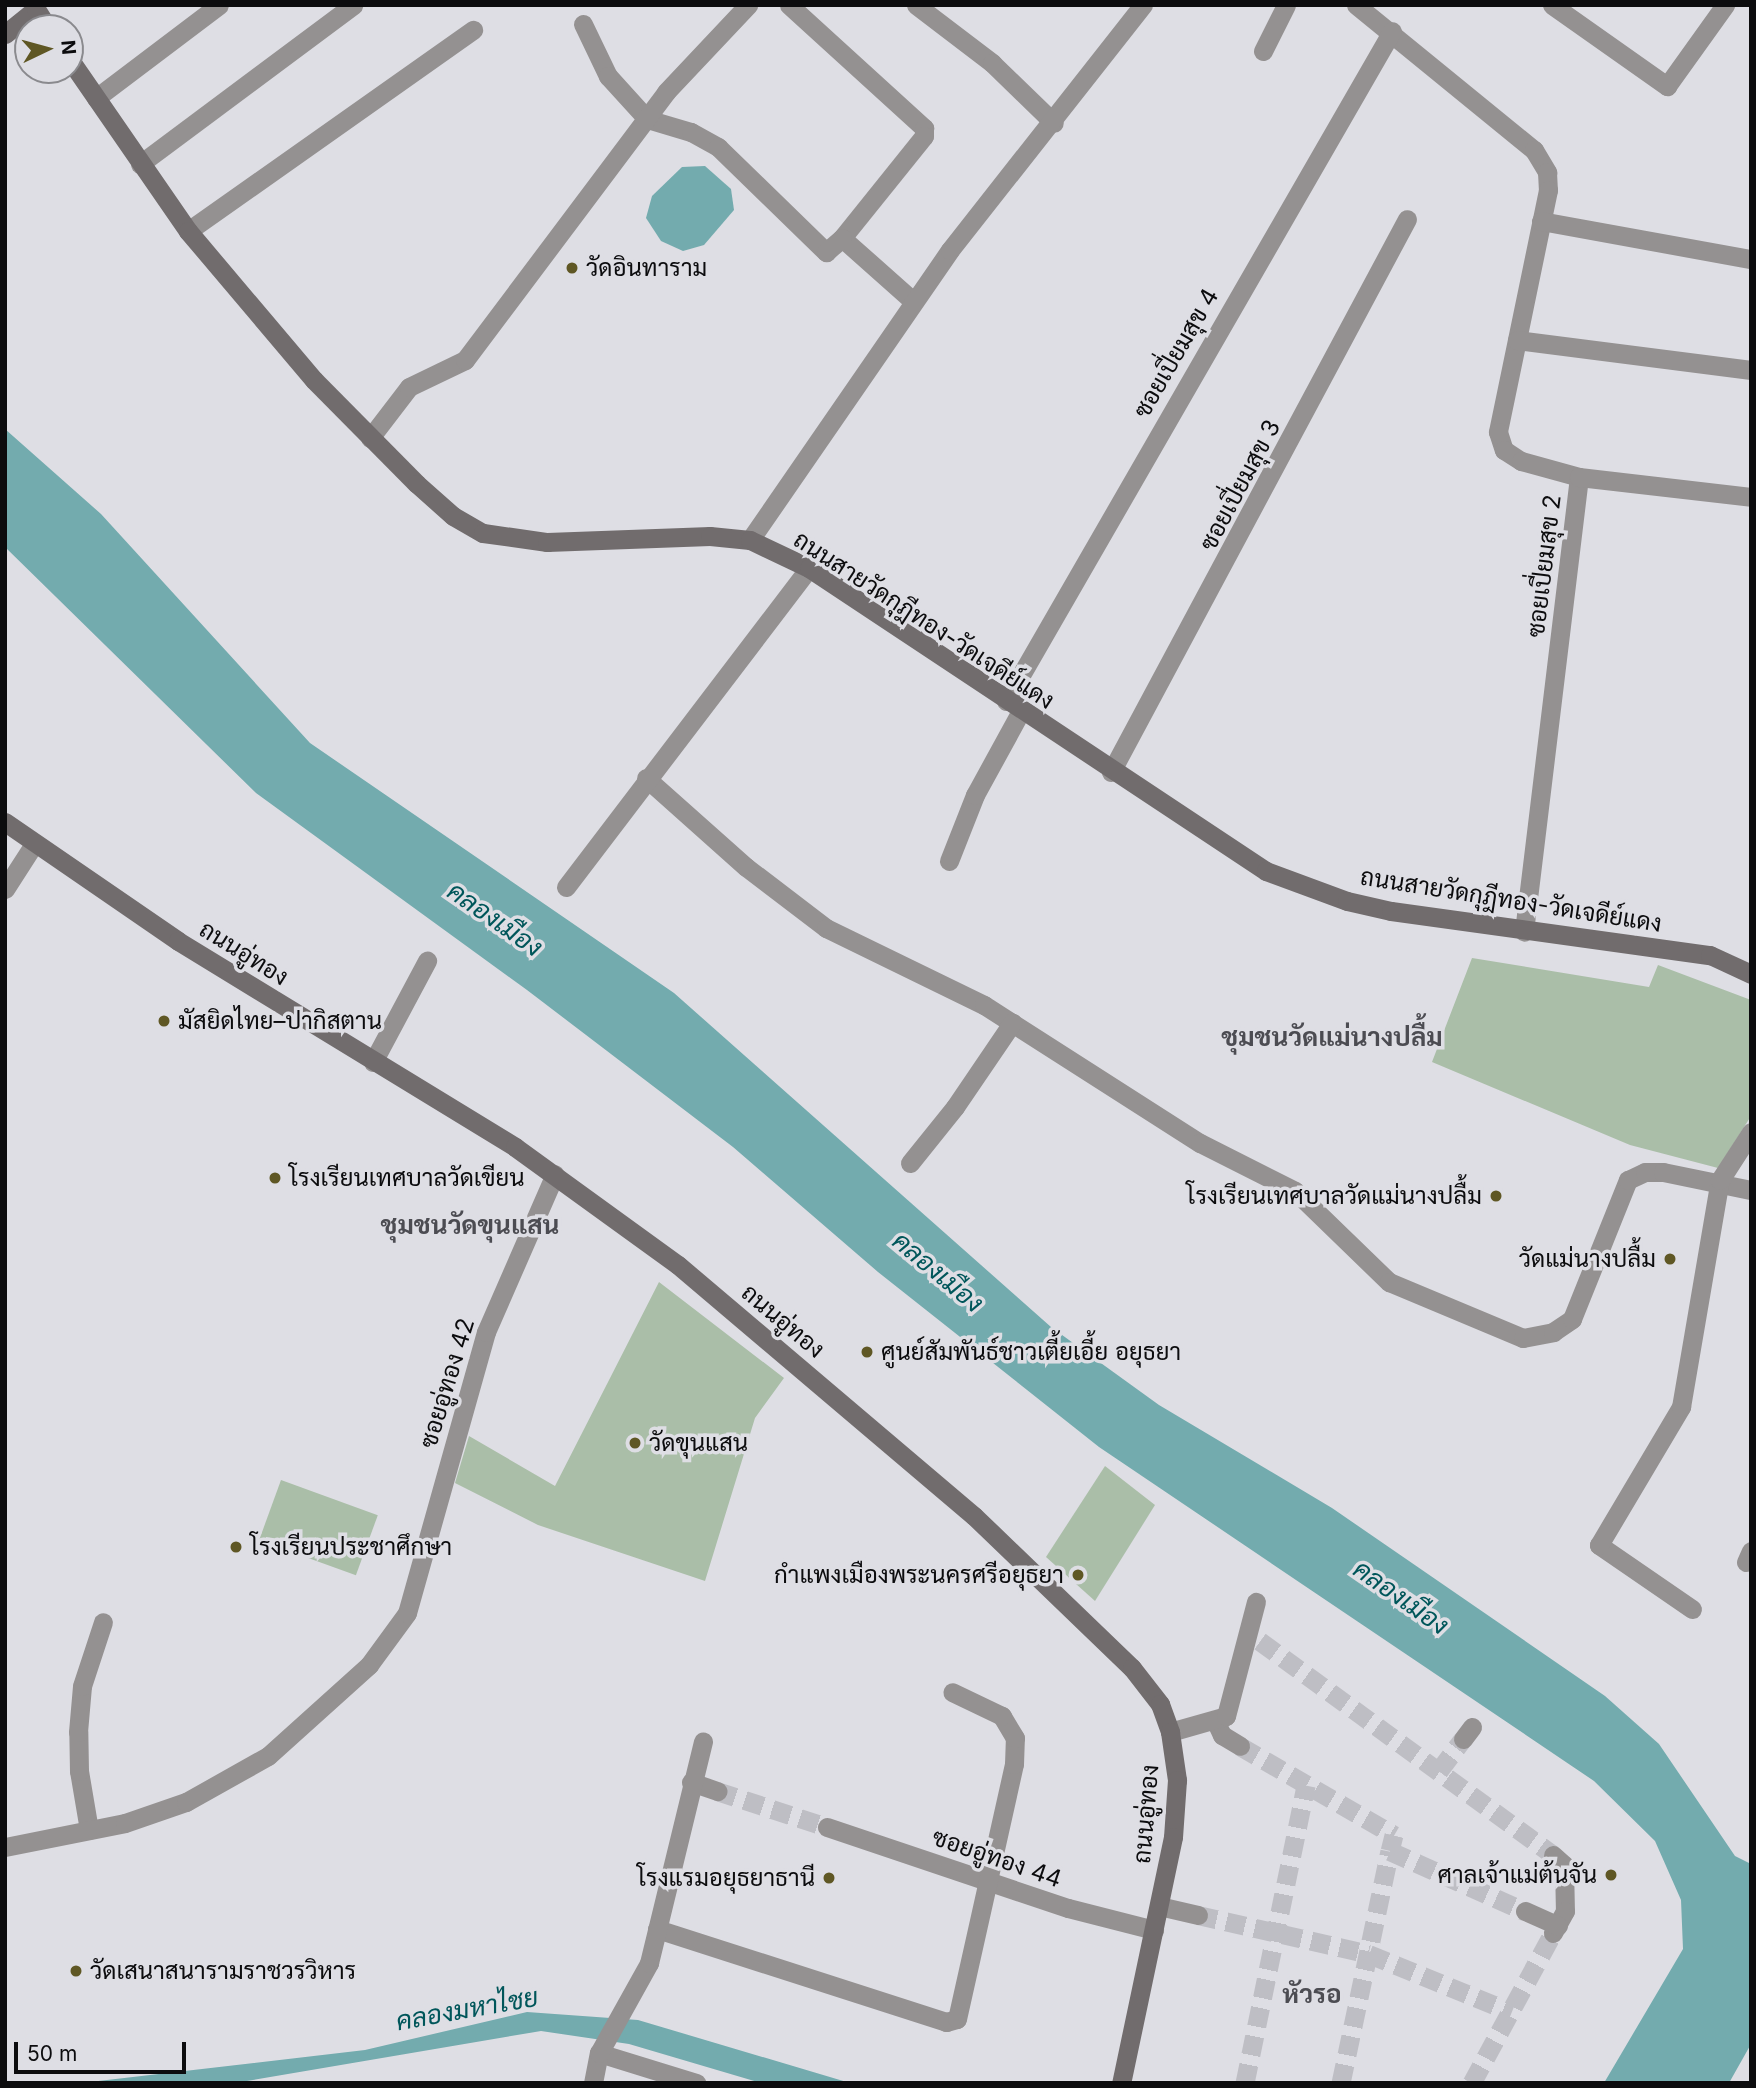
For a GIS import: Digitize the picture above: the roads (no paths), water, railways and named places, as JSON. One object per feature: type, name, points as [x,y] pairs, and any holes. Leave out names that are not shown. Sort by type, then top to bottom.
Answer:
[{"type":"main road","points":[[5,34],[36,6]]},
{"type":"main road","name":"ถนนสายวัดกุฎีทอง-วัดเจดีย์แดง","points":[[84,80],[188,231],[314,380],[370,439],[453,516],[483,533],[547,542],[710,536],[750,540],[809,568],[1111,772],[1266,871],[1380,909],[1524,932],[1710,955],[1751,974]]},
{"type":"main road","name":"ถนนอู่ทอง","points":[[5,822],[34,844],[373,1062],[555,1174],[678,1265],[974,1516],[1132,1668],[1160,1704],[1170,1732],[1177,1780],[1174,1826],[1121,2083]]},
{"type":"street","points":[[96,98],[219,5]]},
{"type":"street","points":[[140,163],[353,5]]},
{"type":"street","points":[[370,439],[409,387],[465,360],[666,92],[748,5]]},
{"type":"street","points":[[583,24],[608,76],[647,119],[691,132],[718,147],[826,252],[842,238],[924,136],[924,128],[789,5]]},
{"type":"street","points":[[916,5],[992,63],[1054,123]]},
{"type":"street","points":[[750,540],[914,301],[1143,5]]},
{"type":"street","points":[[1263,51],[1286,5]]},
{"type":"street","name":"ซอยเปี่ยมสุข 2","points":[[1356,5],[1392,31],[1534,150],[1547,173],[1541,222],[1498,432],[1504,450],[1521,461],[1579,477],[1524,932]]},
{"type":"street","points":[[1552,5],[1667,86],[1725,5]]},
{"type":"street","points":[[188,231],[473,30]]},
{"type":"street","name":"ซอยเปี่ยมสุข 4","points":[[949,861],[1013,706],[1392,31]]},
{"type":"street","name":"ซอยเปี่ยมสุข 3","points":[[1111,772],[1407,219]]},
{"type":"street","points":[[1541,222],[1751,259]]},
{"type":"street","points":[[842,238],[914,301]]},
{"type":"street","points":[[1517,340],[1751,370]]},
{"type":"street","points":[[1579,477],[1751,497]]},
{"type":"street","points":[[566,887],[646,778],[809,568]]},
{"type":"street","points":[[646,778],[746,867],[826,928],[1012,1023],[1200,1143],[1295,1191],[1389,1282],[1523,1338],[1553,1332],[1572,1319],[1628,1180],[1645,1172],[1720,1180],[1751,1190]]},
{"type":"street","points":[[5,889],[34,844]]},
{"type":"street","points":[[373,1062],[427,961]]},
{"type":"street","points":[[911,1163],[955,1107],[1012,1023]]},
{"type":"street","points":[[1692,1609],[1600,1545],[1681,1407],[1720,1180],[1751,1132]]},
{"type":"street","name":"ซอยอู่ทอง 42","points":[[89,1830],[186,1801],[268,1756],[369,1665],[408,1613],[486,1332],[555,1174]]},
{"type":"street","points":[[1170,1732],[1226,1717],[1254,1637],[1256,1602]]},
{"type":"street","points":[[5,1847],[89,1830],[79,1771],[78,1732],[82,1686],[103,1622]]},
{"type":"street","points":[[657,1928],[952,2022],[989,1882],[1014,1765],[1016,1738],[1002,1716],[952,1692]]},
{"type":"street","points":[[1215,1720],[1222,1735],[1240,1746]]},
{"type":"street","points":[[593,2083],[602,2048],[649,1963],[691,1782],[703,1742]]},
{"type":"street","points":[[691,1782],[717,1791]]},
{"type":"street","name":"ซอยอู่ทอง 44","points":[[827,1827],[989,1882],[1154,1930]]},
{"type":"street","points":[[1525,1911],[1556,1929],[1565,1911],[1564,1865],[1553,1855]]},
{"type":"street","points":[[1159,1906],[1198,1915]]},
{"type":"street","points":[[602,2048],[696,2083]]},
{"type":"water","points":[[705,166],[731,189],[734,210],[704,245],[683,251],[661,241],[646,218],[652,196],[682,167]]},
{"type":"water","name":"คลองเมือง","points":[[5,429],[101,514],[310,743],[674,993],[1051,1327],[1159,1405],[1332,1508],[1605,1696],[1659,1744],[1735,1856],[1751,1864],[1751,2044],[1729,2083],[1604,2083],[1683,1949],[1681,1900],[1655,1841],[1594,1781],[1099,1447],[878,1272],[733,1147],[527,990],[256,793],[5,547]]},
{"type":"water","points":[[527,2012],[638,2020],[850,2083],[761,2083],[629,2044],[541,2031],[235,2083],[81,2083],[365,2050]]},
{"type":"tunnel","points":[[1260,1641],[1553,1855]]},
{"type":"tunnel","points":[[1439,1771],[1463,1739]]},
{"type":"tunnel","points":[[1240,1746],[1394,1835],[1390,1851],[1525,1911]]},
{"type":"tunnel","points":[[1245,2083],[1306,1785]]},
{"type":"tunnel","points":[[717,1791],[827,1827]]},
{"type":"tunnel","points":[[1341,2083],[1390,1851]]},
{"type":"tunnel","points":[[1198,1915],[1369,1954],[1512,2012]]},
{"type":"tunnel","points":[[1472,2083],[1553,1933]]},
{"type":"place","name":"วัดอินทาราม","points":[[572,268]]},
{"type":"place","name":"มัสยิดไทย–ปากิสตาน","points":[[164,1021]]},
{"type":"place","name":"โรงเรียนเทศบาลวัดเขียน","points":[[275,1178]]},
{"type":"place","name":"โรงเรียนเทศบาลวัดแม่นางปลื้ม","points":[[1496,1196]]},
{"type":"place","name":"วัดแม่นางปลื้ม","points":[[1670,1259]]},
{"type":"place","name":"ศูนย์สัมพันธ์ชาวเตี้ยเอี้ย อยุธยา","points":[[867,1352]]},
{"type":"place","name":"วัดขุนแสน","points":[[635,1443]]},
{"type":"place","name":"โรงเรียนประชาศึกษา","points":[[236,1547]]},
{"type":"place","name":"กำแพงเมืองพระนครศรีอยุธยา","points":[[1078,1575]]},
{"type":"place","name":"ศาลเจ้าแม่ต้นจัน","points":[[1611,1875]]},
{"type":"place","name":"โรงแรมอยุธยาธานี","points":[[829,1878]]},
{"type":"place","name":"วัดเสนาสนารามราชวรวิหาร","points":[[76,1971]]},
{"type":"district","name":"ชุมชนวัดแม่นางปลื้ม","points":[[1332,1037]]},
{"type":"district","name":"ชุมชนวัดขุนแสน","points":[[470,1225]]},
{"type":"district","name":"หัวรอ","points":[[1312,1994]]},
{"type":"water label","name":"คลองมหาไชย","points":[[467,2009]]}]
